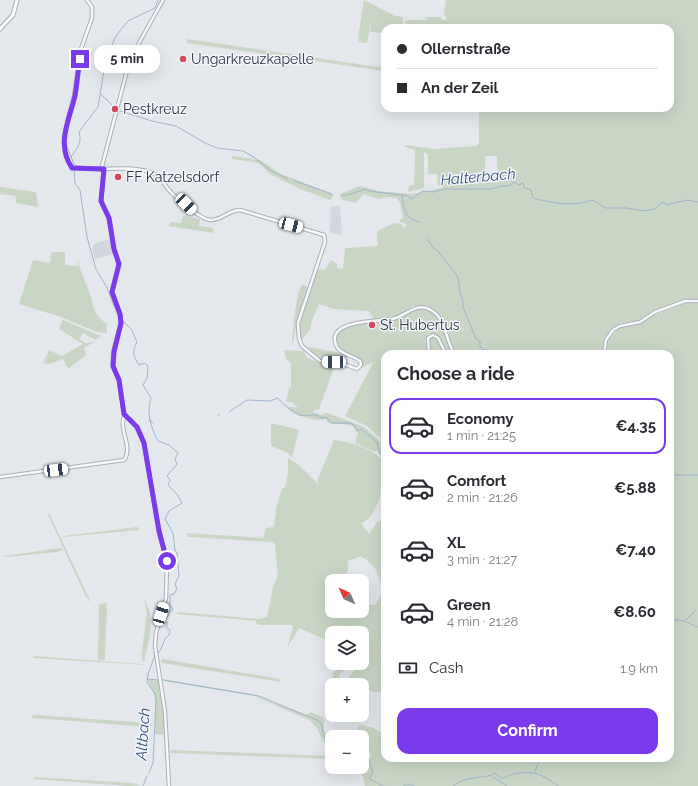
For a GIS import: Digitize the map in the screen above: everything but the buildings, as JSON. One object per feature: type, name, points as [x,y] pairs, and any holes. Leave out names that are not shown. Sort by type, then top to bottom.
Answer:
[{"type":"main road","points":[[0,29],[12,17],[17,0]]},
{"type":"street","points":[[87,0],[92,7],[92,18],[82,49],[74,96],[64,137],[73,167],[102,169],[132,168],[156,175],[173,194],[196,214],[206,220],[216,220],[240,210],[324,235],[325,242],[298,323],[299,338],[305,349],[320,361],[341,363],[357,369],[361,365],[360,361],[344,354],[335,342],[335,337],[338,332],[351,324],[397,318],[414,308],[421,307],[431,309],[441,319],[452,350]]},
{"type":"street","points":[[0,477],[124,460],[127,451],[123,426],[125,415],[119,380],[113,362],[120,317],[112,292],[119,264],[114,249],[109,218],[101,201],[102,169],[130,59],[163,0]]},
{"type":"street","points":[[605,350],[606,340],[613,330],[620,326],[640,322],[655,312],[686,301],[698,300]]},
{"type":"street","points":[[429,350],[427,341],[428,338],[433,335],[438,338],[444,350]]},
{"type":"street","points":[[125,415],[137,427],[144,443],[159,531],[167,564],[166,598],[156,633],[157,655],[166,712],[168,786]]},
{"type":"shaded area","points":[[331,206],[340,206],[342,235],[330,233]]},
{"type":"shaded area","points":[[110,239],[113,254],[95,259],[92,249],[94,244]]},
{"type":"green space","points":[[364,0],[395,16],[405,17],[402,18],[404,24],[381,24],[381,33],[370,32],[372,17],[367,43],[359,42],[358,37]]},
{"type":"green space","points":[[446,0],[698,0],[698,299],[682,301],[651,312],[638,321],[620,323],[613,327],[605,337],[603,350],[453,350],[454,348],[449,341],[441,315],[427,305],[413,306],[399,316],[372,320],[371,319],[373,318],[369,311],[334,309],[319,304],[311,323],[311,328],[301,341],[300,321],[311,288],[313,287],[312,285],[317,269],[325,270],[331,260],[337,264],[337,268],[343,269],[345,248],[378,246],[377,231],[394,223],[401,224],[404,228],[406,227],[405,223],[399,222],[403,217],[400,203],[397,198],[387,197],[379,199],[363,194],[356,203],[343,200],[340,194],[360,186],[379,191],[412,194],[442,188],[438,185],[437,174],[428,174],[428,154],[424,152],[424,188],[408,192],[409,186],[414,185],[415,150],[405,147],[405,145],[434,149],[476,146],[479,144],[479,112],[674,112],[674,24],[406,24],[405,21],[427,20],[427,18],[424,17],[441,17],[442,20],[446,20],[447,17],[444,15]],"holes":[[[485,156],[497,156],[498,182],[486,183]]]},
{"type":"green space","points":[[187,39],[381,67],[381,70],[187,43]]},
{"type":"green space","points":[[233,156],[260,160],[279,173],[334,195],[330,200],[298,188],[270,174],[259,163],[231,159]]},
{"type":"green space","points":[[0,187],[36,192],[38,207],[16,203],[16,196],[0,194]]},
{"type":"green space","points":[[183,216],[200,219],[199,226],[213,228],[213,233],[169,226],[170,222],[181,223]]},
{"type":"green space","points":[[51,252],[65,252],[65,265],[78,266],[78,258],[81,272],[89,291],[94,309],[107,324],[107,333],[97,332],[61,317],[19,304],[33,260],[50,263]]},
{"type":"green space","points":[[302,284],[308,287],[298,318],[292,347],[296,305]]},
{"type":"green space","points":[[691,301],[698,301],[698,786],[365,786],[363,776],[361,774],[369,774],[369,757],[371,757],[371,754],[369,750],[369,730],[357,730],[361,725],[374,728],[381,732],[381,762],[674,762],[674,350],[607,350],[609,339],[620,327],[638,324],[652,316]]},
{"type":"green space","points":[[425,308],[436,316],[442,326],[451,350],[445,350],[438,337],[429,334],[425,340],[427,350],[381,350],[381,438],[367,426],[345,416],[373,362],[361,368],[362,361],[339,348],[336,339],[338,334],[347,327],[365,322],[374,327],[375,323],[398,318],[413,310]]},
{"type":"green space","points":[[63,320],[101,336],[96,340],[83,333],[79,339],[86,343],[94,342],[84,348],[86,355],[68,369],[63,359],[49,364],[43,363],[49,350],[62,356],[83,344],[59,329]]},
{"type":"green space","points":[[433,337],[437,340],[442,350],[429,350],[429,338]]},
{"type":"green space","points":[[308,347],[337,352],[345,358],[324,355],[319,359]]},
{"type":"green space","points":[[284,350],[304,351],[307,358],[334,368],[319,409],[314,410],[313,412],[322,415],[328,413],[364,427],[381,442],[381,456],[376,450],[375,452],[355,443],[358,433],[355,431],[354,427],[333,424],[327,422],[326,419],[317,420],[306,418],[295,414],[288,408],[298,408],[293,403],[286,401],[289,388],[291,388],[291,363],[286,359]]},
{"type":"green space","points":[[271,423],[299,430],[292,457],[286,452],[271,446]]},
{"type":"green space","points":[[334,440],[348,442],[362,447],[376,454],[381,459],[381,492],[372,514],[367,520],[361,523],[369,534],[378,521],[381,521],[381,583],[375,568],[365,558],[362,558],[362,556],[348,561],[348,571],[345,574],[325,574],[325,618],[369,618],[369,605],[375,605],[381,595],[381,692],[369,690],[369,678],[349,678],[354,670],[369,670],[369,626],[325,626],[325,639],[299,628],[287,648],[293,628],[292,625],[260,625],[256,624],[256,621],[176,614],[179,612],[259,619],[267,617],[273,587],[278,576],[275,545],[273,542],[188,537],[187,533],[263,538],[266,528],[274,527],[277,504],[282,489],[285,487],[288,473],[288,458],[299,465],[318,484],[319,483],[317,481]]},
{"type":"green space","points":[[49,513],[90,602],[85,595],[48,515]]},
{"type":"green space","points":[[138,527],[139,530],[62,537],[63,536]]},
{"type":"green space","points":[[61,548],[63,550],[58,552],[7,557],[4,556]]},
{"type":"green space","points":[[144,599],[148,606],[151,622],[144,663],[141,657],[147,613]]},
{"type":"green space","points":[[107,603],[105,660],[98,660],[99,604]]},
{"type":"green space","points":[[33,656],[142,664],[147,665],[33,658]]},
{"type":"green space","points":[[163,659],[280,679],[281,682],[162,663],[161,661]]},
{"type":"green space","points":[[336,670],[344,670],[339,675],[340,678],[332,678]]},
{"type":"green space","points":[[162,679],[251,694],[306,715],[311,712],[324,718],[325,743],[311,721],[254,696],[164,681]]},
{"type":"green space","points":[[148,680],[159,681],[168,742],[167,777],[165,735],[155,734],[156,698]]},
{"type":"green space","points":[[36,715],[147,723],[152,725],[149,727],[32,718],[32,716]]},
{"type":"green space","points":[[171,750],[325,756],[325,759],[170,753]]},
{"type":"green space","points":[[34,777],[133,783],[141,785],[129,786],[33,779]]},
{"type":"waterway","points":[[70,158],[79,144],[80,130],[98,107],[106,58],[116,36],[128,21],[155,8],[158,0]]},
{"type":"waterway","points":[[101,94],[115,108]]},
{"type":"waterway","name":"Halterbach","points":[[117,110],[152,121],[176,126],[205,143],[217,148],[243,151],[270,170],[288,179]]},
{"type":"waterway","points":[[74,168],[75,183],[80,190],[87,237],[96,269],[107,288],[119,318]]},
{"type":"waterway","name":"Halterbach","points":[[292,180],[332,194]]},
{"type":"waterway","name":"Halterbach","points":[[343,195],[348,195],[365,189],[369,191],[408,196],[411,199],[423,191],[433,192],[445,189],[490,189],[509,186],[514,182],[519,185],[523,183],[524,188],[531,190],[533,198],[562,204],[592,200],[606,208],[626,208],[644,211],[655,209],[664,202],[666,205],[687,200],[698,202]]},
{"type":"waterway","points":[[402,196],[404,210],[407,216],[419,222]]},
{"type":"waterway","points":[[427,239],[458,277],[463,307],[476,339],[480,341],[480,346],[483,350]]},
{"type":"waterway","points":[[122,320],[132,330],[137,342],[134,349],[134,356],[137,362],[139,365],[144,363],[148,366],[147,378],[143,385],[151,398],[149,415],[153,431],[158,441],[169,445],[178,453],[175,459],[177,464],[167,476],[170,480],[168,485],[177,494],[182,503],[169,511],[165,519],[173,533],[179,576],[175,584],[177,589],[174,594],[170,595],[170,605],[173,610],[169,612],[169,615],[164,620],[168,623],[166,627],[170,630],[169,635],[165,639],[160,651],[155,655],[148,674],[147,682],[155,694],[156,701],[153,763],[149,773]]},
{"type":"waterway","points":[[483,350],[488,350]]},
{"type":"waterway","points":[[229,412],[247,400],[270,401],[278,398],[294,412],[300,415],[316,415],[321,418],[326,417],[331,423],[349,423],[354,425],[358,431],[361,429],[377,442],[381,454]]},
{"type":"waterway","points":[[149,420],[153,423]]},
{"type":"waterway","points":[[674,475],[698,475]]},
{"type":"waterway","points":[[685,621],[696,610]]},
{"type":"waterway","points":[[674,620],[684,621],[698,627]]},
{"type":"waterway","points":[[147,679],[158,680]]},
{"type":"waterway","points":[[163,680],[259,696],[317,720],[321,723],[325,737]]},
{"type":"waterway","points":[[369,761],[373,773],[369,779],[384,786]]},
{"type":"waterway","points":[[535,772],[539,762]]},
{"type":"waterway","points":[[453,786],[458,782],[470,778],[487,776],[495,773],[502,778],[513,774],[527,772],[538,774],[547,778],[558,786]]},
{"type":"waterway","name":"Altbach","points":[[143,786],[147,776]]},
{"type":"waterway","points":[[493,777],[507,786]]},
{"type":"waterway","points":[[403,786],[408,784],[414,786]]},
{"type":"place","name":"Ungarkreuzkapelle","points":[[183,59]]},
{"type":"place","name":"Pestkreuz","points":[[115,109]]},
{"type":"place","name":"FF Katzelsdorf","points":[[118,177]]},
{"type":"place","name":"St. Hubertus","points":[[372,325]]},
{"type":"route","points":[[80,59],[74,96],[64,135],[64,142],[72,168],[104,169],[101,201],[102,207],[109,218],[114,249],[119,264],[119,270],[112,289],[112,294],[120,314],[121,323],[113,357],[113,366],[119,380],[124,414],[137,427],[144,443],[159,531],[167,561]]}]
